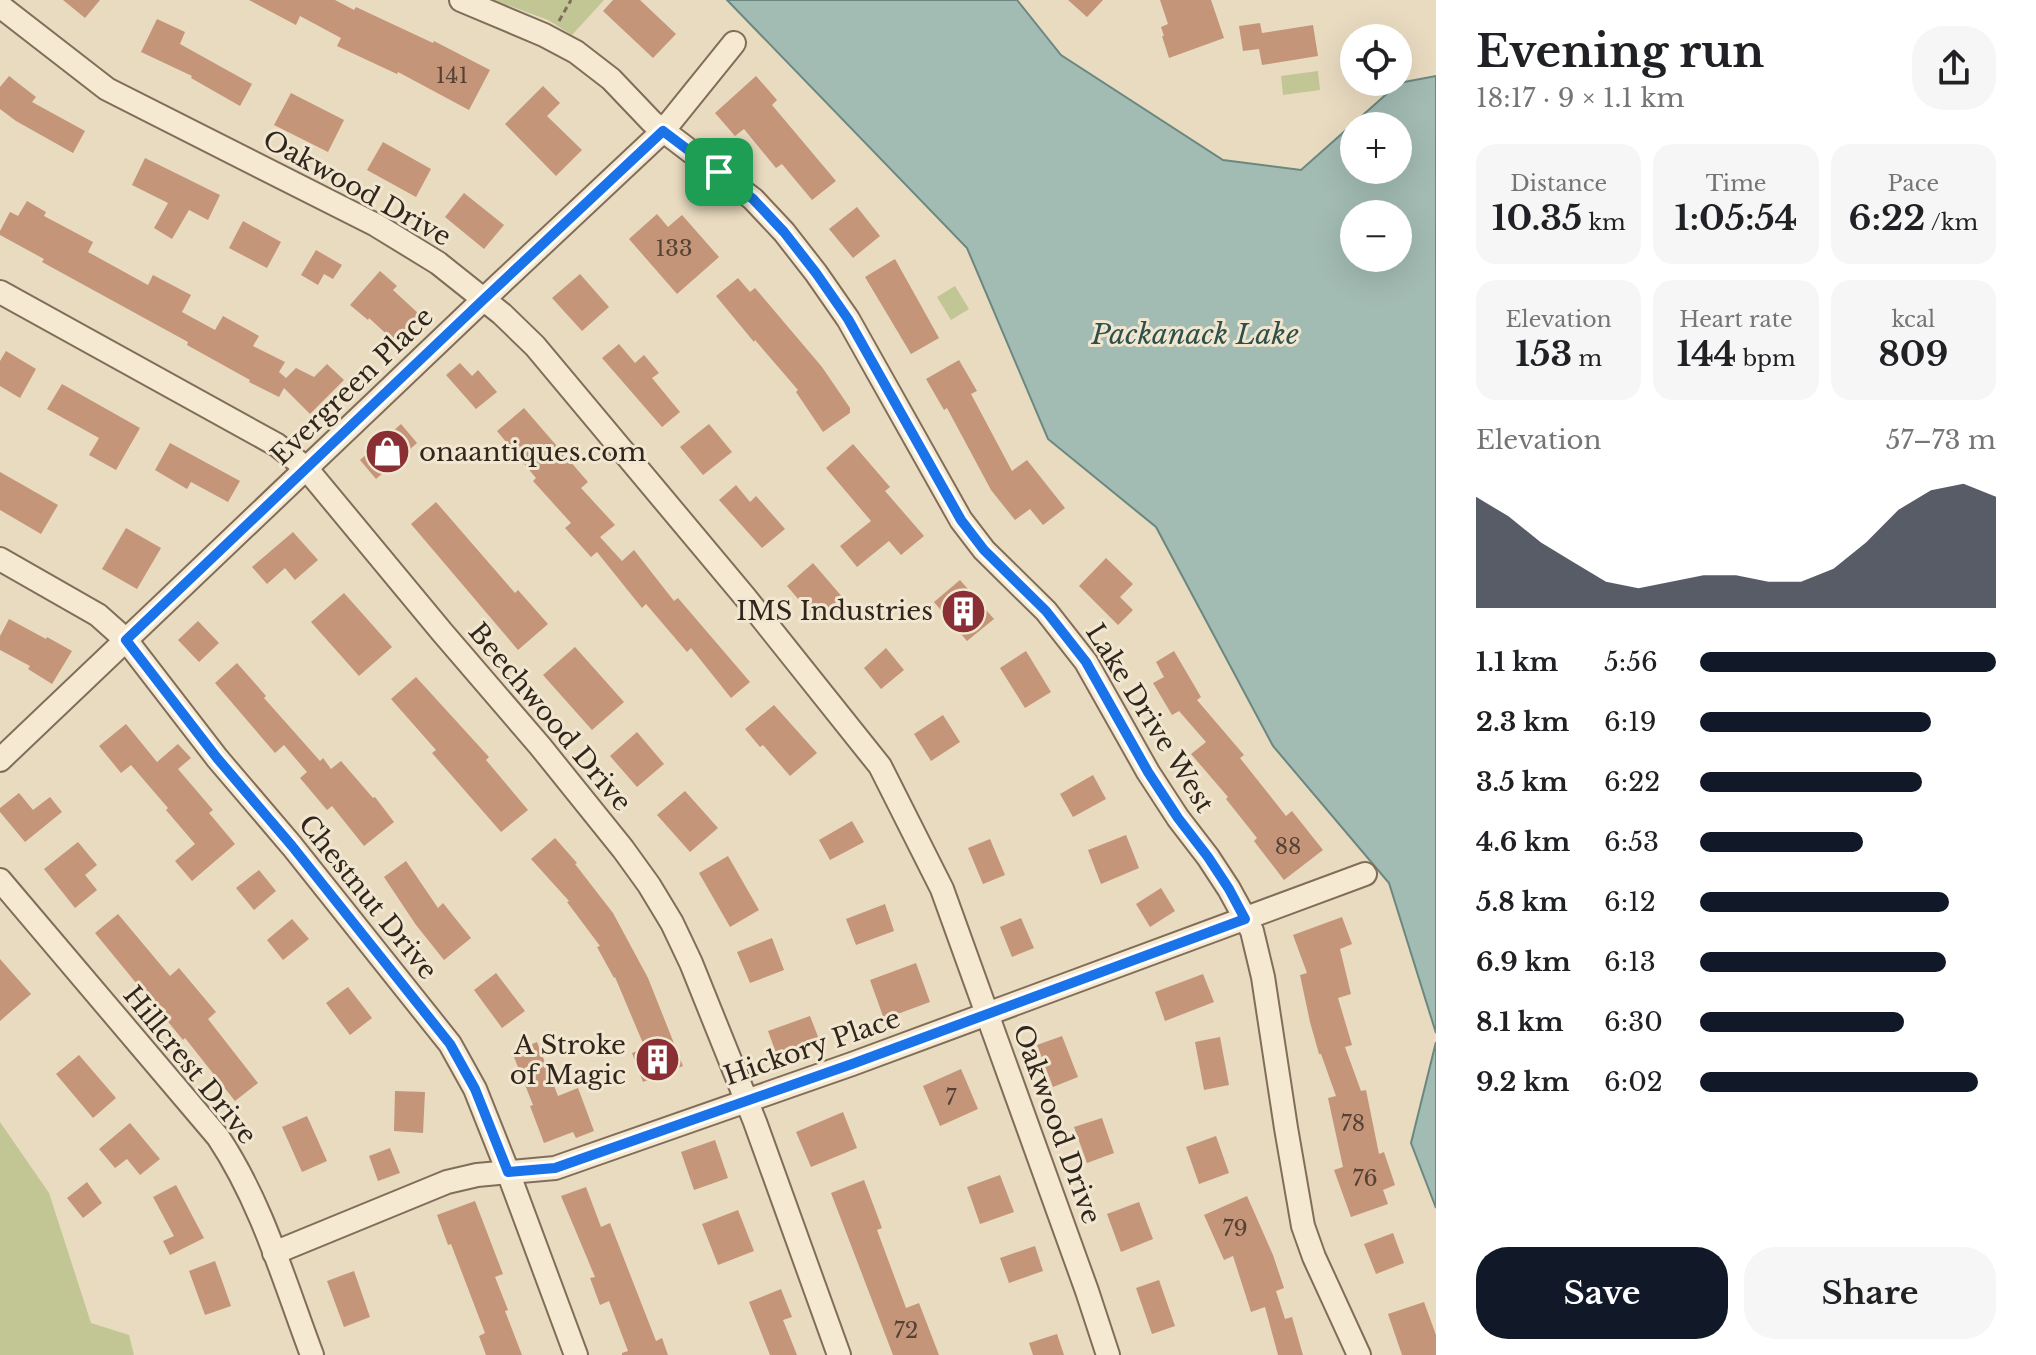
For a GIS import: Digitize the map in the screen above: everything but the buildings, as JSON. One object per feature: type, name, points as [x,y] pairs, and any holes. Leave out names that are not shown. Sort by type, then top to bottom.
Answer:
[{"type":"street","name":"Lake Drive West","points":[[461,0],[576,52],[611,79],[652,122],[753,199],[784,232],[848,319],[961,520],[984,550],[1046,611],[1086,662],[1148,772],[1229,889],[1252,931],[1263,977],[1303,1226],[1359,1355]]},
{"type":"street","name":"Oakwood Drive","points":[[0,6],[107,89],[376,225],[438,263],[484,299],[535,346],[745,597],[880,766],[942,889],[1108,1355]]},
{"type":"street","name":"Evergreen Place","points":[[0,760],[663,131],[734,43]]},
{"type":"street","name":"Beechwood Drive","points":[[0,292],[277,445],[306,468],[623,849],[672,923],[691,963],[746,1100],[839,1355]]},
{"type":"street","name":"Chestnut Drive","points":[[0,559],[98,615],[126,640],[217,758],[292,846],[450,1044],[475,1089],[576,1355]]},
{"type":"street","name":"Hickory Place","points":[[274,1253],[447,1182],[477,1175],[555,1168],[988,1014],[1365,874]]},
{"type":"street","name":"Hillcrest Drive","points":[[0,880],[218,1137],[253,1196],[312,1355]]},
{"type":"green space","points":[[494,0],[604,0],[572,35],[548,20]]},
{"type":"green space","points":[[1318,71],[1320,90],[1283,95],[1281,76]]},
{"type":"green space","points":[[955,286],[969,309],[951,320],[937,297]]},
{"type":"green space","points":[[0,1122],[49,1193],[91,1323],[129,1335],[134,1355],[0,1355]]},
{"type":"water","name":"Packanack Lake","points":[[727,0],[1017,0],[1061,55],[1223,160],[1301,170],[1340,135],[1340,184],[1412,184],[1412,112],[1366,112],[1384,96],[1412,96],[1412,81],[1436,76],[1436,1033],[1389,883],[1273,746],[1156,527],[1048,439],[967,248]]},
{"type":"water","points":[[1436,1042],[1436,1208],[1411,1143]]},
{"type":"place","name":"onaantiques.com","points":[[388,452]]},
{"type":"place","name":"IMS Industries","points":[[964,611]]},
{"type":"place","name":"A Stroke of Magic","points":[[657,1060]]},
{"type":"route","points":[[663,131],[719,172],[753,199],[816,273],[848,319],[961,520],[984,550],[1046,611],[1086,662],[1148,772],[1208,857],[1245,919],[852,1064],[555,1168],[508,1172],[475,1089],[450,1044],[292,846],[217,758],[126,640],[663,131]]}]
